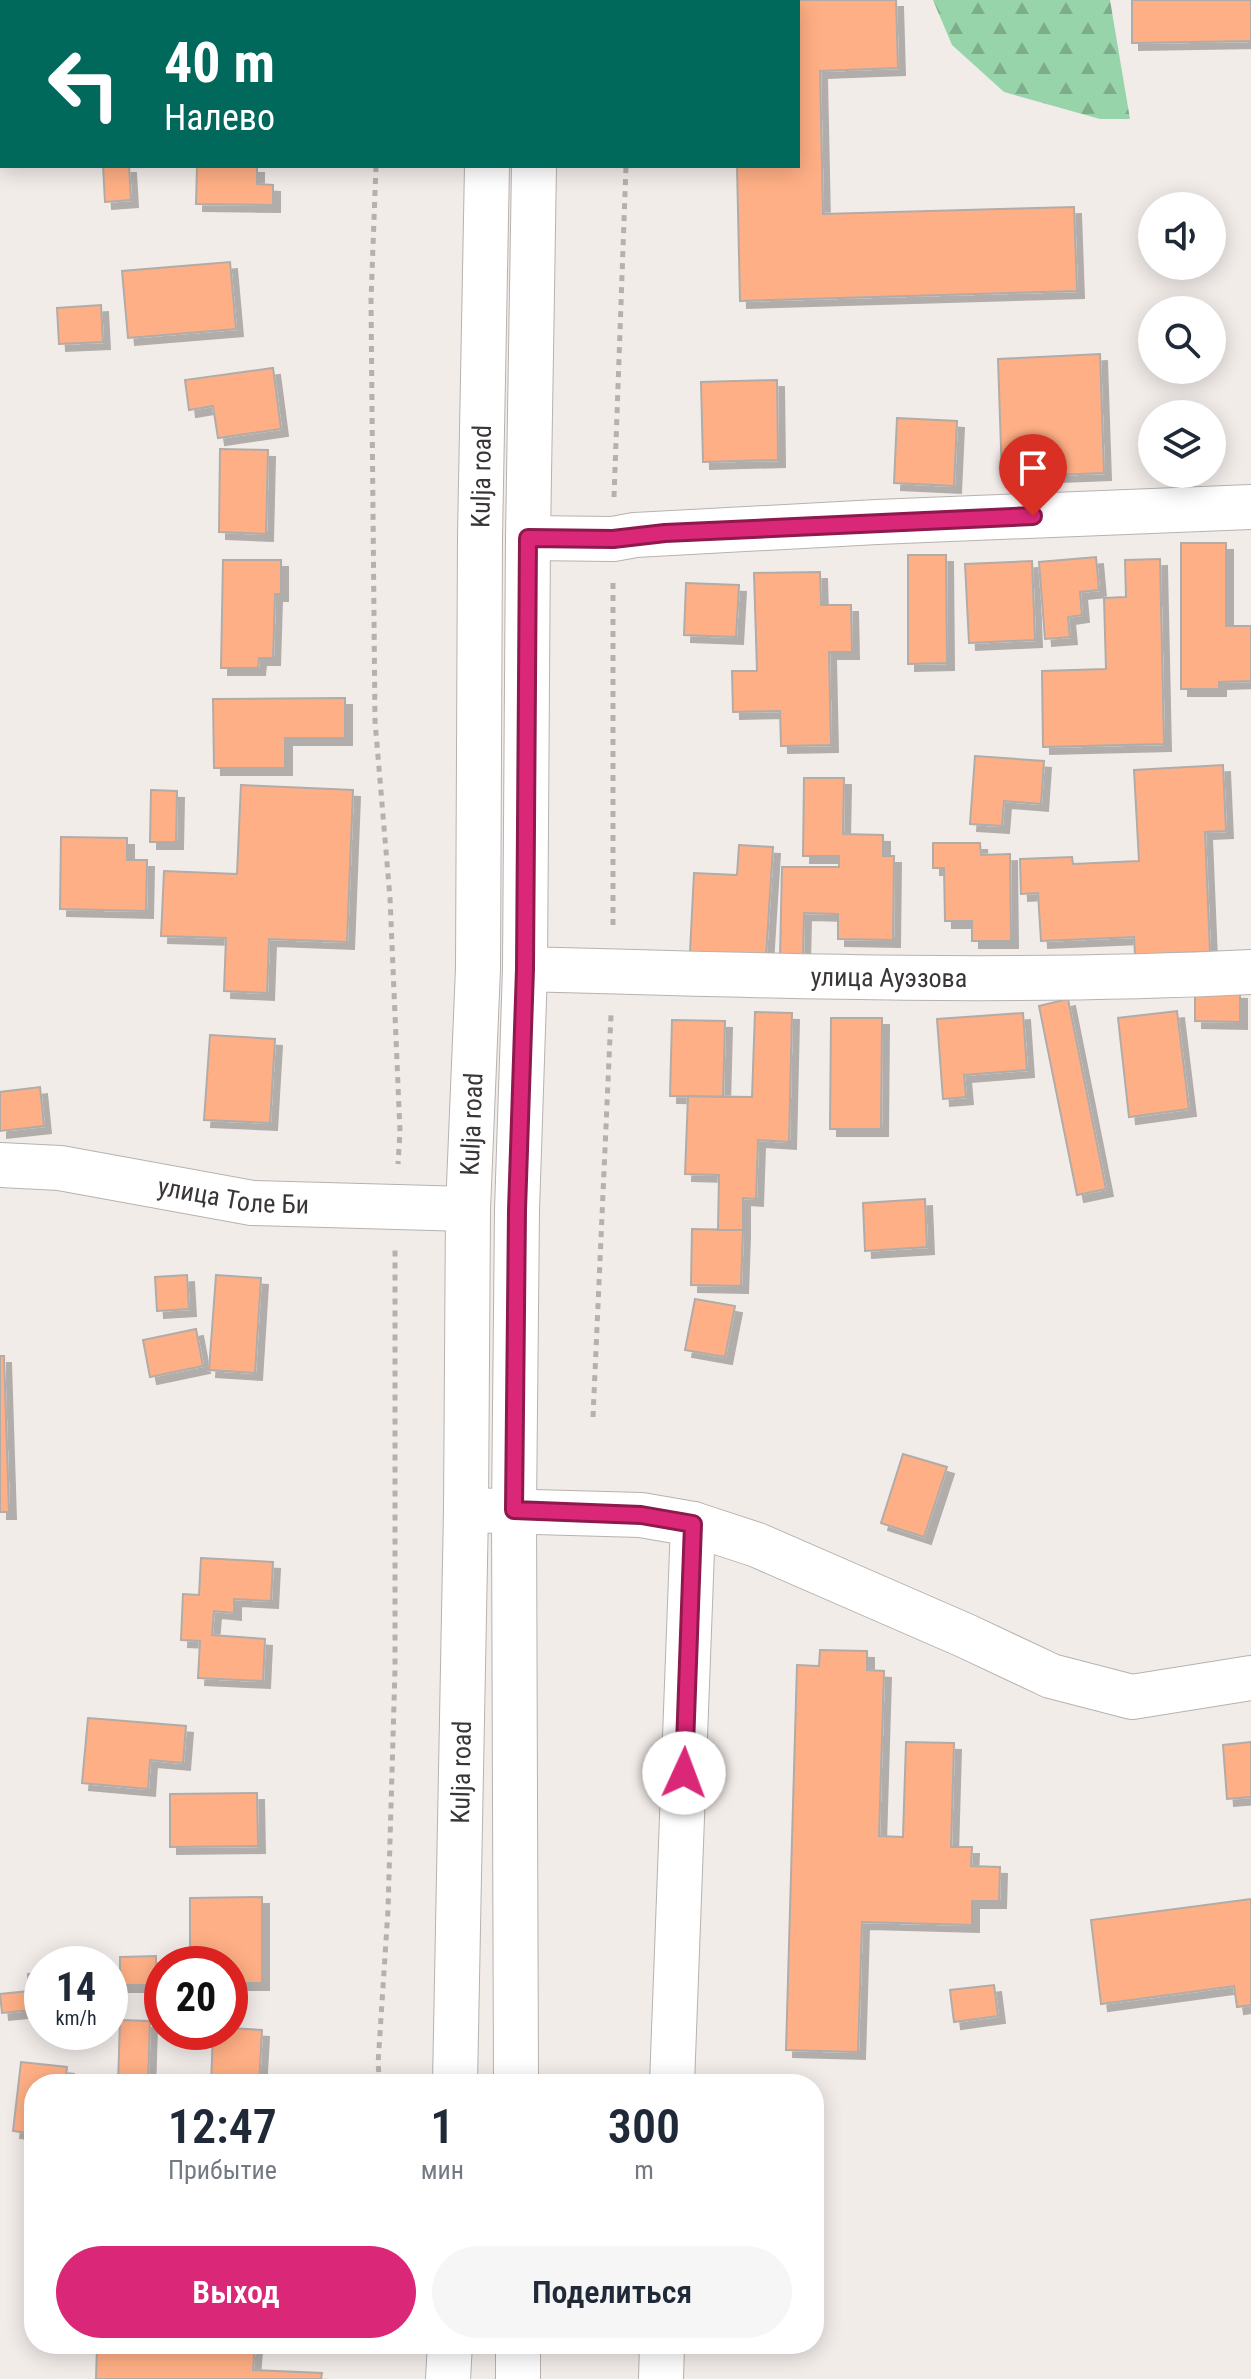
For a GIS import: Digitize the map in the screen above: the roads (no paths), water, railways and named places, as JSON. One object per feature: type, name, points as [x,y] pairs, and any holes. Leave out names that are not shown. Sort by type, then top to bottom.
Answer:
[{"type":"main road","name":"Kulja road","points":[[455,2074],[466,1510],[468,1209],[478,968],[480,553],[487,168]]},
{"type":"main road","name":"Kulja road","points":[[516,2074],[514,1510],[517,1210],[525,969],[534,168]]},
{"type":"main road","points":[[528,538],[613,539],[635,535],[877,522],[1251,507]]},
{"type":"main road","name":"улица Ауэзова","points":[[525,969],[717,976],[1060,978],[1251,972]]},
{"type":"main road","name":"улица Толе Би","points":[[0,1165],[60,1168],[252,1203],[468,1209]]},
{"type":"main road","points":[[466,1510],[641,1515],[693,1524],[757,1545],[1051,1676],[1132,1697],[1251,1678]]},
{"type":"main road","points":[[672,2074],[693,1524]]},
{"type":"main road","points":[[448,2379],[449,2354]]},
{"type":"main road","points":[[518,2354],[518,2379]]},
{"type":"main road","points":[[661,2379],[662,2354]]}]
